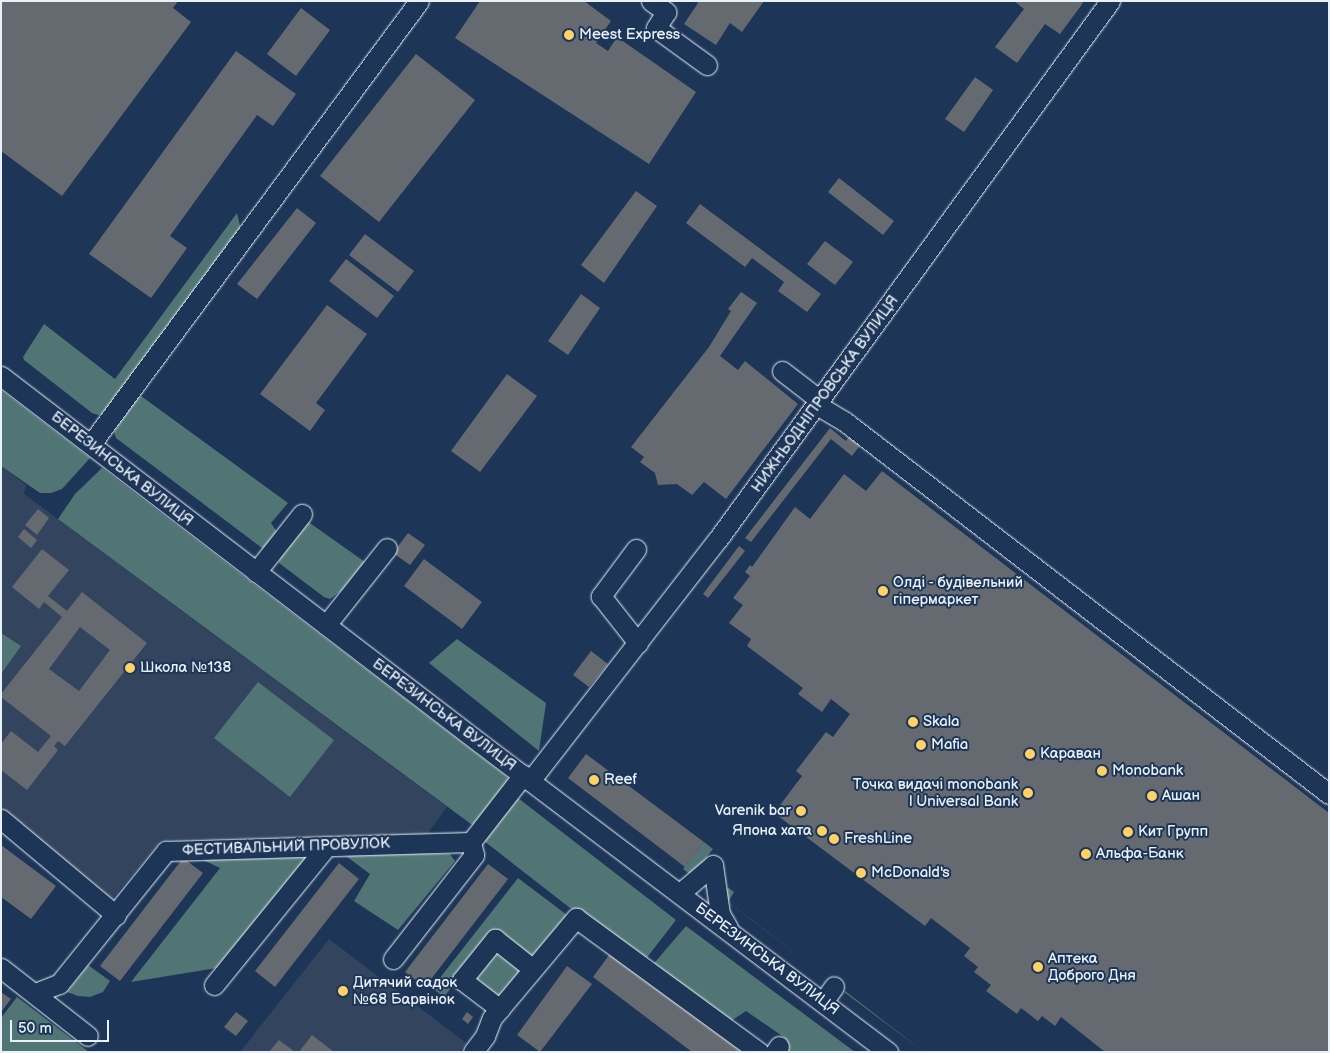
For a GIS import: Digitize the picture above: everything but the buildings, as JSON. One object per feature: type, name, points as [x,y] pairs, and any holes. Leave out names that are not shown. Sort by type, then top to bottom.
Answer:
[{"type":"street","points":[[91,444],[419,1]]},
{"type":"street","points":[[651,1],[666,12],[656,28],[707,65]]},
{"type":"street","name":"НИЖНЬОДНІПРОВСЬКА ВУЛИЦЯ","points":[[527,778],[638,643],[819,403],[1110,1]]},
{"type":"street","points":[[782,371],[819,403],[1329,794]]},
{"type":"street","name":"БЕРЕЗИНСЬКА ВУЛИЦЯ","points":[[1,376],[888,1052]]},
{"type":"street","points":[[256,572],[302,514]]},
{"type":"street","points":[[326,625],[387,548]]},
{"type":"street","points":[[636,549],[600,596],[638,643]]},
{"type":"street","points":[[393,959],[474,855],[471,842],[527,778]]},
{"type":"street","points":[[1,818],[116,915]]},
{"type":"street","name":"ФЕСТИВАЛЬНИЙ ПРОВУЛОК","points":[[35,993],[59,984],[166,851],[471,842]]},
{"type":"street","points":[[214,985],[327,846]]},
{"type":"street","points":[[680,893],[713,865],[720,914],[728,929]]},
{"type":"street","points":[[473,1052],[500,1009],[576,918],[759,1052]]},
{"type":"street","points":[[500,1009],[462,980],[495,939],[533,969]]},
{"type":"street","points":[[1,968],[88,1036]]},
{"type":"street","points":[[823,1002],[834,986]]},
{"type":"shaded area","name":"Школа №138","points":[[1,466],[26,485],[24,494],[447,807],[427,834],[162,840],[111,900],[1,808]]},
{"type":"shaded area","name":"Дитячий садок №68 Барвінок","points":[[329,939],[466,1043],[459,1052],[240,1052]]},
{"type":"green space","points":[[237,213],[241,230],[104,413],[98,415],[92,413],[24,360],[23,357],[44,324],[115,379]]},
{"type":"green space","points":[[1,390],[90,458],[62,489],[51,493],[40,493],[1,466]]},
{"type":"green space","points":[[141,396],[288,503],[271,523],[277,532],[266,551],[116,438],[114,432],[117,424],[132,402]]},
{"type":"green space","points":[[102,468],[506,776],[510,783],[475,827],[58,519],[75,494]]},
{"type":"green space","points":[[307,521],[365,562],[345,588],[330,599],[324,597],[279,563],[280,558]]},
{"type":"green space","points":[[1,633],[21,646],[1,674]]},
{"type":"green space","points":[[457,639],[546,703],[539,751],[429,663]]},
{"type":"green space","points":[[258,682],[334,740],[290,797],[214,738]]},
{"type":"green space","points":[[518,798],[676,920],[642,964],[484,841]]},
{"type":"green space","points":[[704,842],[713,849],[692,876],[683,869]]},
{"type":"green space","points":[[350,851],[450,854],[455,861],[398,930],[354,901],[370,874],[346,856]]},
{"type":"green space","points":[[312,853],[223,967],[131,982],[220,868],[201,859]]},
{"type":"green space","points":[[518,878],[567,915],[531,961],[494,933],[444,997],[432,988]]},
{"type":"green space","points":[[729,888],[734,892],[728,902],[827,977],[725,900],[726,889]]},
{"type":"green space","points":[[686,926],[855,1052],[791,1052],[780,1044],[785,1038],[746,1011],[728,1023],[650,968]]},
{"type":"green space","points":[[497,950],[523,971],[499,1000],[473,979]]},
{"type":"green space","points":[[88,965],[110,981],[103,992],[90,997],[78,996],[67,992]]},
{"type":"green space","points":[[845,991],[924,1052],[844,992]]},
{"type":"green space","points":[[17,997],[89,1052],[1,1052],[1,1018]]},
{"type":"place","name":"Meest Express","points":[[569,35]]},
{"type":"place","name":"Олді - будівельний гіпермаркет","points":[[883,591]]},
{"type":"place","name":"Школа №138","points":[[130,668]]},
{"type":"place","name":"Skala","points":[[913,722]]},
{"type":"place","name":"Mafia","points":[[921,745]]},
{"type":"place","name":"Караван","points":[[1030,754]]},
{"type":"place","name":"Monobank","points":[[1102,771]]},
{"type":"place","name":"Reef","points":[[594,780]]},
{"type":"place","name":"Точка видачі monobank | Universal Bank","points":[[1028,793]]},
{"type":"place","name":"Ашан","points":[[1152,796]]},
{"type":"place","name":"Varenik bar","points":[[801,811]]},
{"type":"place","name":"Япона хата","points":[[822,831]]},
{"type":"place","name":"Кит Групп","points":[[1128,832]]},
{"type":"place","name":"FreshLine","points":[[834,839]]},
{"type":"place","name":"Альфа-Банк","points":[[1086,854]]},
{"type":"place","name":"McDonald's","points":[[861,873]]},
{"type":"place","name":"Аптека Доброго Дня","points":[[1038,967]]},
{"type":"place","name":"Дитячий садок №68 Барвінок","points":[[343,991]]}]
